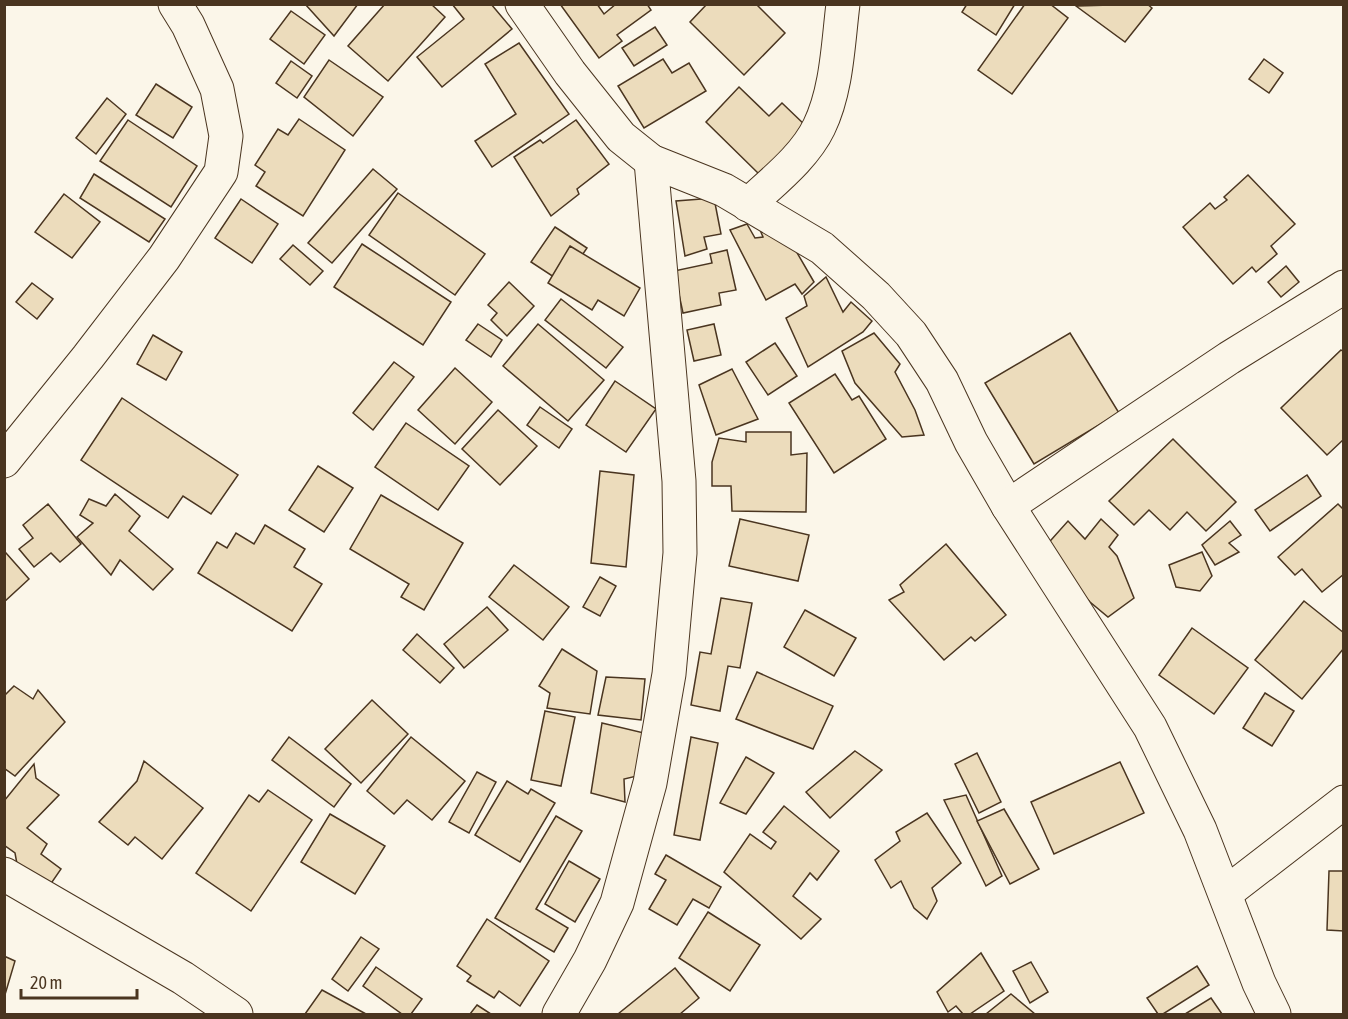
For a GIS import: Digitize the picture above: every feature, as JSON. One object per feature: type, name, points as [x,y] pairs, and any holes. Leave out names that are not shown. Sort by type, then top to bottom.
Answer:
[{"type":"street","points":[[4,461],[164,258],[221,172],[226,135],[216,89],[188,26],[175,4]]},
{"type":"street","points":[[522,4],[570,72],[621,137],[651,161],[723,190],[822,248],[876,296],[911,334],[942,381],[971,442],[1008,506],[1150,727],[1200,830],[1259,983],[1274,1014]]},
{"type":"street","points":[[748,206],[804,150],[819,128],[831,97],[843,4]]},
{"type":"street","points":[[559,1014],[590,960],[617,903],[651,783],[669,674],[680,553],[680,481],[651,161]]},
{"type":"street","points":[[1008,506],[1229,358],[1344,286]]},
{"type":"street","points":[[1226,893],[1344,802]]},
{"type":"street","points":[[4,873],[183,978],[236,1014]]},
{"type":"building","points":[[305,4],[358,4],[334,36]]},
{"type":"building","points":[[385,4],[431,4],[445,17],[388,81],[348,46]]},
{"type":"building","points":[[452,4],[491,4],[512,29],[442,87],[417,57],[464,19]]},
{"type":"building","points":[[560,4],[597,4],[604,14],[616,4],[647,4],[651,10],[617,35],[622,41],[599,58]]},
{"type":"building","points":[[707,4],[756,4],[785,33],[744,75],[690,22]]},
{"type":"building","points":[[967,4],[1015,4],[996,35],[962,12]]},
{"type":"building","points":[[1025,4],[1050,4],[1068,18],[1012,94],[978,70]]},
{"type":"building","points":[[1147,4],[1152,8],[1125,42],[1076,6]]},
{"type":"building","points":[[291,11],[325,35],[304,64],[270,39]]},
{"type":"building","points":[[655,27],[667,45],[634,66],[622,48]]},
{"type":"building","points":[[519,43],[569,114],[492,167],[475,141],[516,114],[485,64]]},
{"type":"building","points":[[663,59],[672,73],[689,63],[706,91],[644,128],[618,86]]},
{"type":"building","points":[[1264,59],[1283,73],[1269,93],[1249,79]]},
{"type":"building","points":[[329,60],[383,97],[353,136],[304,97]]},
{"type":"building","points":[[291,61],[312,76],[297,98],[276,83]]},
{"type":"building","points":[[156,84],[192,107],[173,138],[136,115]]},
{"type":"building","points":[[739,87],[769,116],[782,103],[807,127],[760,175],[706,122]]},
{"type":"building","points":[[107,98],[126,114],[96,154],[76,138]]},
{"type":"building","points":[[299,119],[345,150],[303,216],[256,186],[265,172],[255,165],[278,129],[288,135]]},
{"type":"building","points":[[128,120],[197,166],[171,207],[100,161]]},
{"type":"building","points":[[576,120],[609,164],[577,189],[579,194],[551,216],[514,157],[540,140],[543,143]]},
{"type":"building","points":[[373,169],[397,189],[332,263],[308,243]]},
{"type":"building","points":[[94,174],[165,219],[149,242],[80,198]]},
{"type":"building","points":[[1248,175],[1295,224],[1271,246],[1277,254],[1256,272],[1252,267],[1233,284],[1183,227],[1210,203],[1215,209],[1227,200],[1224,197]]},
{"type":"building","points":[[398,193],[485,254],[455,295],[369,235]]},
{"type":"building","points":[[64,194],[100,222],[72,258],[35,232]]},
{"type":"building","points":[[714,198],[721,234],[704,237],[707,249],[685,256],[676,201]]},
{"type":"building","points":[[241,199],[278,224],[252,263],[215,238]]},
{"type":"building","points":[[747,224],[755,238],[763,237],[758,225],[785,232],[814,282],[802,294],[795,284],[766,300],[730,230]]},
{"type":"building","points":[[555,227],[587,248],[563,283],[531,262]]},
{"type":"building","points":[[362,244],[451,302],[423,345],[334,287]]},
{"type":"building","points":[[293,245],[323,271],[310,285],[280,259]]},
{"type":"building","points":[[570,246],[640,288],[624,316],[598,300],[592,310],[548,283]]},
{"type":"building","points":[[727,250],[736,290],[719,293],[721,305],[683,313],[674,271],[712,263],[710,254]]},
{"type":"building","points":[[1286,266],[1299,282],[1281,297],[1268,282]]},
{"type":"building","points":[[826,277],[843,312],[851,302],[872,321],[863,332],[808,367],[786,318],[807,306],[804,296]]},
{"type":"building","points":[[509,282],[534,306],[507,336],[491,320],[497,313],[488,305]]},
{"type":"building","points":[[32,283],[53,299],[37,319],[16,302]]},
{"type":"building","points":[[561,299],[623,347],[606,368],[545,320]]},
{"type":"building","points":[[478,324],[502,340],[491,357],[466,340]]},
{"type":"building","points":[[538,324],[604,380],[568,421],[503,366]]},
{"type":"building","points":[[714,324],[721,355],[694,361],[687,330]]},
{"type":"building","points":[[874,333],[900,364],[895,372],[915,410],[924,435],[902,437],[855,383],[842,351]]},
{"type":"building","points":[[1070,333],[1119,413],[1034,464],[985,383]]},
{"type":"building","points":[[153,335],[182,352],[166,380],[137,364]]},
{"type":"building","points":[[775,343],[797,376],[768,395],[746,362]]},
{"type":"building","points":[[1341,350],[1344,352],[1344,439],[1327,455],[1281,408]]},
{"type":"building","points":[[394,362],[414,377],[373,430],[353,413]]},
{"type":"building","points":[[455,368],[492,402],[455,444],[418,410]]},
{"type":"building","points":[[732,369],[758,419],[716,435],[699,385]]},
{"type":"building","points":[[835,374],[852,400],[859,396],[886,439],[834,473],[789,403]]},
{"type":"building","points":[[615,381],[656,409],[626,452],[586,425]]},
{"type":"building","points":[[122,398],[238,475],[211,514],[183,496],[168,518],[81,460]]},
{"type":"building","points":[[540,407],[572,429],[559,448],[527,425]]},
{"type":"building","points":[[498,410],[537,446],[500,485],[462,449]]},
{"type":"building","points":[[406,423],[469,466],[438,510],[375,467]]},
{"type":"building","points":[[746,432],[791,432],[791,455],[807,453],[806,512],[732,511],[731,486],[712,486],[712,462],[719,438],[746,442]]},
{"type":"building","points":[[1173,439],[1236,502],[1206,531],[1187,512],[1170,530],[1149,510],[1134,525],[1109,501]]},
{"type":"building","points":[[318,466],[353,488],[324,532],[289,510]]},
{"type":"building","points":[[600,471],[634,475],[626,567],[591,563]]},
{"type":"building","points":[[1307,475],[1321,496],[1270,531],[1255,510]]},
{"type":"building","points":[[115,494],[140,516],[129,531],[173,569],[153,590],[120,560],[111,575],[77,537],[93,523],[80,515],[89,499],[106,506]]},
{"type":"building","points":[[381,495],[463,543],[424,610],[401,597],[409,584],[350,549]]},
{"type":"building","points":[[48,504],[81,544],[60,562],[51,553],[34,567],[19,549],[33,538],[23,525]]},
{"type":"building","points":[[1338,504],[1344,510],[1344,574],[1322,592],[1302,569],[1295,575],[1278,557]]},
{"type":"building","points":[[740,519],[809,535],[798,581],[729,566]]},
{"type":"building","points":[[1101,519],[1118,535],[1109,547],[1117,556],[1134,598],[1108,617],[1090,602],[1043,549],[1068,521],[1085,539]]},
{"type":"building","points":[[1230,521],[1241,535],[1229,543],[1239,552],[1215,565],[1202,545]]},
{"type":"building","points":[[265,525],[305,549],[294,567],[322,584],[292,631],[198,573],[217,542],[227,548],[236,533],[254,544]]},
{"type":"building","points":[[946,544],[1006,615],[975,641],[971,637],[944,660],[889,600],[904,592],[900,585]]},
{"type":"building","points":[[1202,552],[1212,576],[1200,591],[1176,587],[1169,565]]},
{"type":"building","points":[[6,553],[29,579],[4,602],[4,555]]},
{"type":"building","points":[[514,565],[569,607],[543,640],[489,597]]},
{"type":"building","points":[[600,577],[616,586],[600,616],[583,607]]},
{"type":"building","points":[[721,598],[752,603],[740,668],[728,666],[720,711],[691,705],[700,652],[711,654]]},
{"type":"building","points":[[1304,601],[1344,633],[1344,648],[1302,699],[1255,660]]},
{"type":"building","points":[[487,607],[508,630],[464,668],[444,644]]},
{"type":"building","points":[[805,610],[856,638],[834,676],[784,647]]},
{"type":"building","points":[[1192,628],[1248,668],[1214,714],[1159,675]]},
{"type":"building","points":[[417,634],[454,668],[440,683],[403,650]]},
{"type":"building","points":[[562,649],[597,671],[590,714],[547,708],[550,693],[539,686]]},
{"type":"building","points":[[757,672],[833,706],[813,749],[736,719]]},
{"type":"building","points":[[606,677],[645,679],[641,720],[598,715]]},
{"type":"building","points":[[14,686],[33,699],[38,690],[65,722],[15,776],[4,768],[4,696]]},
{"type":"building","points":[[1265,693],[1294,711],[1272,746],[1243,728]]},
{"type":"building","points":[[372,700],[408,734],[361,783],[325,749]]},
{"type":"building","points":[[545,711],[575,717],[561,786],[531,780]]},
{"type":"building","points":[[602,723],[644,733],[637,776],[624,779],[625,802],[591,793]]},
{"type":"building","points":[[289,737],[351,784],[334,807],[272,760]]},
{"type":"building","points":[[411,737],[465,781],[432,820],[407,800],[394,814],[367,791]]},
{"type":"building","points":[[691,737],[718,743],[700,840],[674,835]]},
{"type":"building","points":[[855,751],[882,770],[830,818],[806,792]]},
{"type":"building","points":[[977,753],[1001,802],[979,813],[955,764]]},
{"type":"building","points":[[746,757],[774,773],[746,814],[720,803]]},
{"type":"building","points":[[144,761],[203,808],[162,859],[135,837],[128,845],[99,822],[137,781]]},
{"type":"building","points":[[1120,762],[1144,813],[1054,854],[1031,802]]},
{"type":"building","points":[[34,764],[36,778],[59,795],[27,828],[47,844],[41,854],[61,869],[50,885],[17,864],[15,853],[4,845],[4,801]]},
{"type":"building","points":[[477,772],[496,782],[469,833],[449,822]]},
{"type":"building","points":[[507,781],[528,794],[531,789],[555,803],[520,862],[475,835]]},
{"type":"building","points":[[268,790],[312,820],[251,911],[196,873],[249,795],[259,802]]},
{"type":"building","points":[[966,795],[1002,876],[986,886],[944,800]]},
{"type":"building","points":[[784,806],[839,851],[817,880],[810,873],[793,896],[821,919],[801,939],[724,872],[750,834],[771,849],[776,842],[763,832]]},
{"type":"building","points":[[1004,809],[1039,869],[1010,884],[977,821]]},
{"type":"building","points":[[927,813],[961,863],[932,888],[937,901],[927,919],[914,908],[901,881],[891,888],[875,860],[900,841],[896,832]]},
{"type":"building","points":[[330,814],[385,846],[355,894],[301,862]]},
{"type":"building","points":[[556,816],[582,831],[536,909],[568,928],[554,952],[495,918]]},
{"type":"building","points":[[666,855],[721,887],[709,908],[693,899],[677,925],[649,909],[666,880],[655,874]]},
{"type":"building","points":[[569,861],[600,879],[575,922],[545,904]]},
{"type":"building","points":[[1329,871],[1344,871],[1344,931],[1327,930]]},
{"type":"building","points":[[708,912],[760,945],[730,991],[679,958]]},
{"type":"building","points":[[487,919],[549,961],[520,1006],[499,991],[494,998],[467,981],[471,976],[457,966]]},
{"type":"building","points":[[361,937],[379,949],[348,991],[332,979]]},
{"type":"building","points":[[981,953],[1004,991],[970,1014],[963,1014],[956,1006],[948,1012],[937,992]]},
{"type":"building","points":[[4,956],[15,961],[4,998]]},
{"type":"building","points":[[1031,962],[1048,992],[1030,1003],[1013,971]]},
{"type":"building","points":[[1197,966],[1209,985],[1163,1014],[1158,1014],[1147,998]]},
{"type":"building","points":[[376,967],[422,999],[411,1014],[402,1014],[363,986]]},
{"type":"building","points":[[675,968],[699,998],[680,1014],[618,1014]]},
{"type":"building","points":[[322,990],[366,1014],[305,1014]]},
{"type":"building","points":[[1011,994],[1035,1014],[986,1014]]},
{"type":"building","points":[[1211,998],[1222,1014],[1185,1014]]},
{"type":"building","points":[[477,1005],[491,1014],[470,1014]]}]
